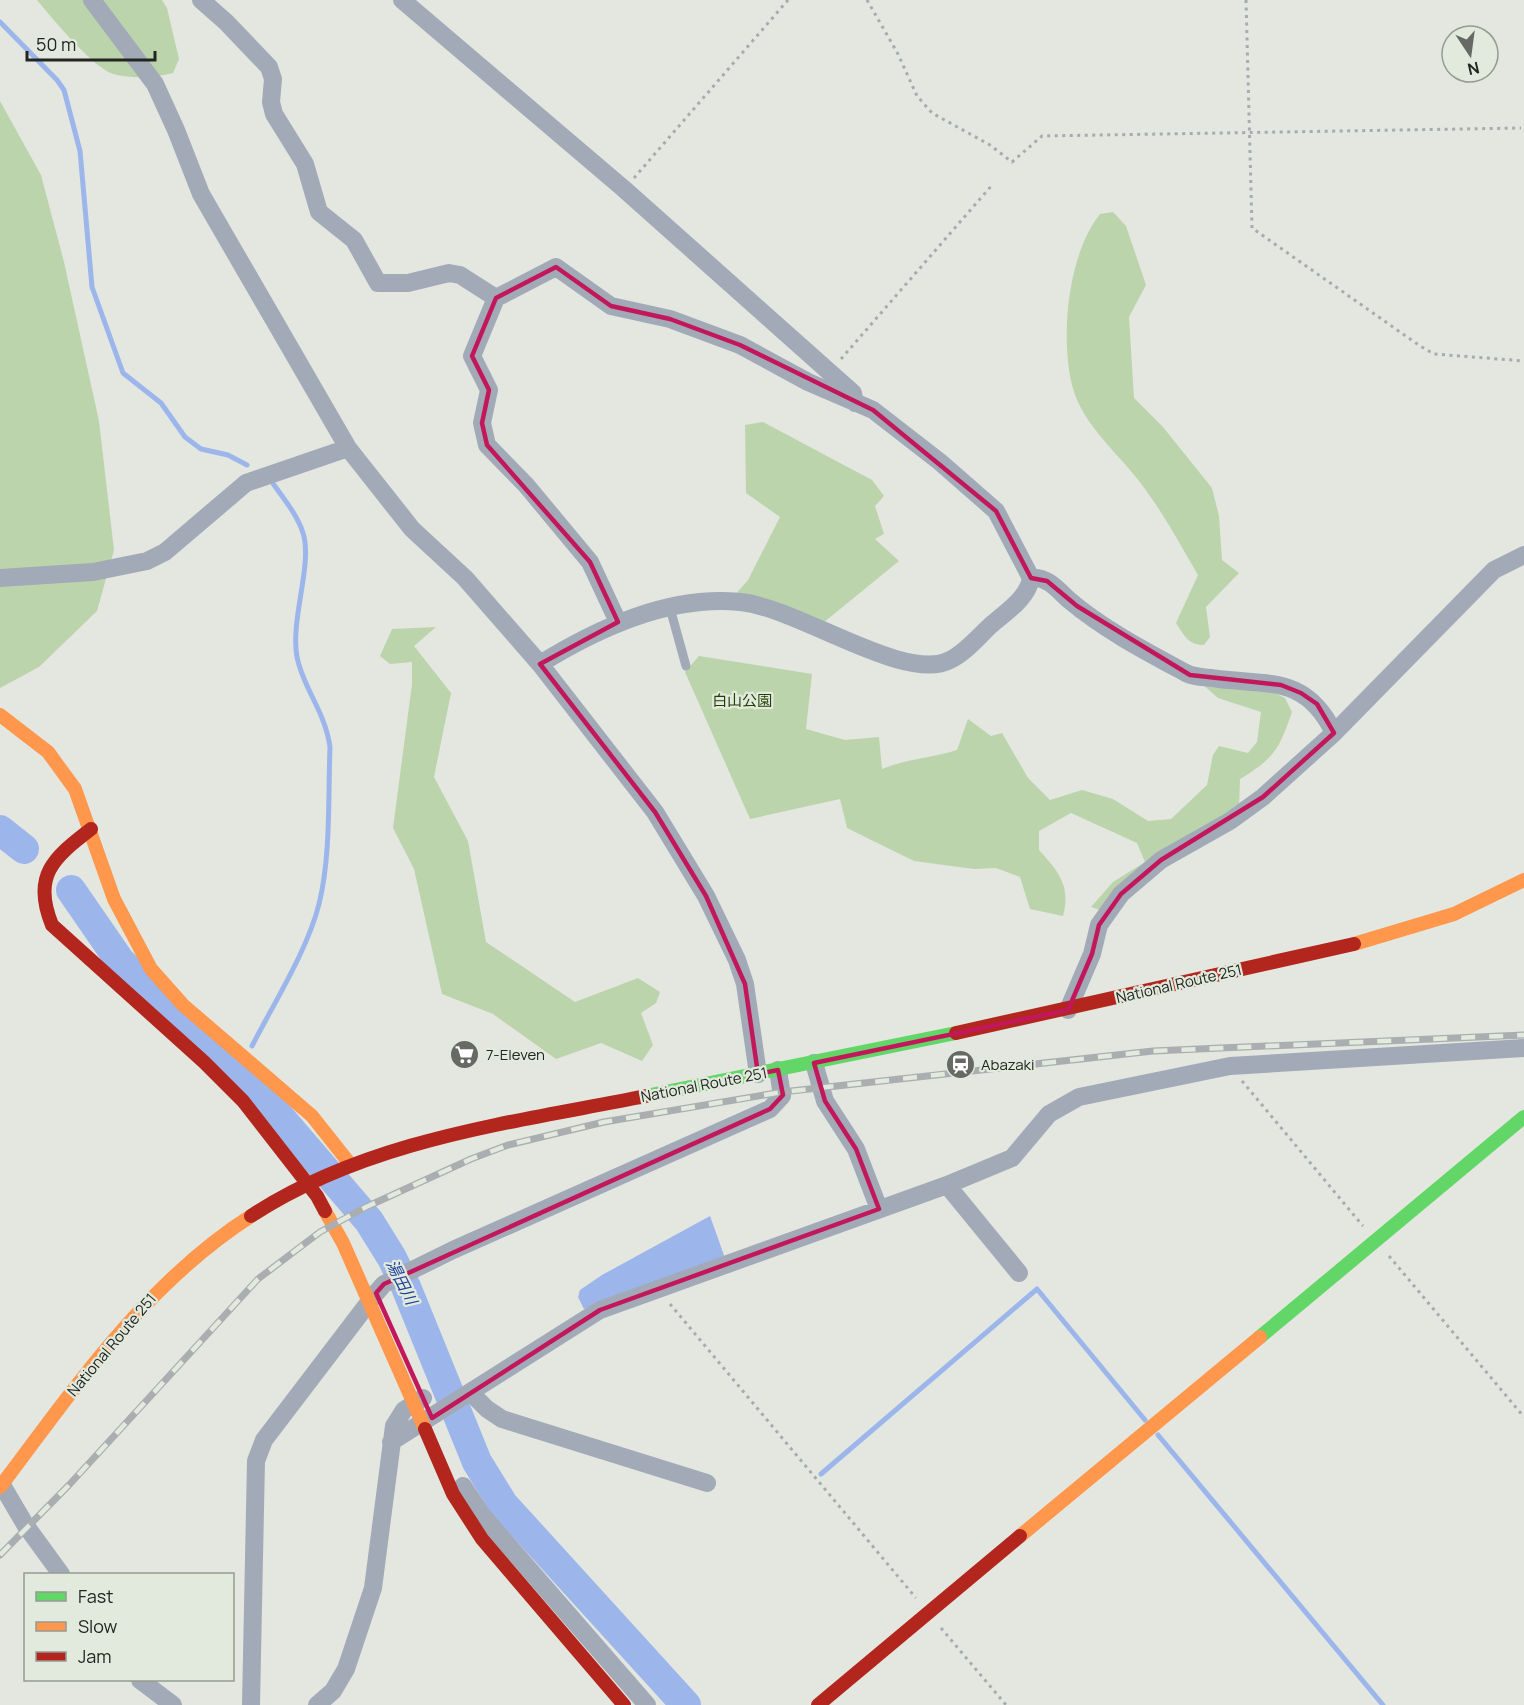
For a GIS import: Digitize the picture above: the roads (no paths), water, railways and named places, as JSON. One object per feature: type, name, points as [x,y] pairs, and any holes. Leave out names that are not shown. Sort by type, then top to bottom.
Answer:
[{"type":"main road","points":[[0,715],[27,733],[48,752],[75,789],[114,899],[151,969],[183,1005],[312,1116],[327,1132],[350,1164]]},
{"type":"main road","points":[[91,829],[63,850],[44,876],[41,893],[44,910],[52,925],[204,1062],[243,1101],[317,1196],[343,1243],[453,1494],[482,1539],[507,1570],[624,1705]]},
{"type":"main road","name":"National Route 251","points":[[1,1486],[126,1323],[159,1288],[218,1237],[260,1209],[334,1170],[392,1149],[1068,1010],[1411,929],[1470,906],[1524,880]]},
{"type":"main road","points":[[818,1705],[1524,1117]]},
{"type":"street","points":[[201,0],[226,22],[269,67],[273,79],[271,102],[274,114],[305,164],[319,212],[354,240],[378,283],[408,283],[449,273],[460,275],[496,298]]},
{"type":"street","points":[[402,0],[624,189],[830,372],[853,393],[855,403]]},
{"type":"street","points":[[97,4],[154,84],[176,130],[201,194],[348,448],[412,529],[465,578],[540,664],[656,813],[706,896],[737,960],[745,984],[758,1074]]},
{"type":"street","points":[[540,664],[573,643],[618,622],[670,608],[713,601],[741,602],[771,608],[886,657],[907,664],[930,666],[949,661],[963,651],[1026,593],[1031,578],[996,511],[940,462],[873,410],[807,382],[740,345],[670,319],[611,306],[556,267],[496,298],[472,356],[489,390],[482,423],[487,445],[526,485],[590,562],[618,622]]},
{"type":"street","points":[[0,578],[93,572],[147,561],[165,552],[246,483],[348,448]]},
{"type":"street","points":[[1068,1010],[1092,954],[1099,925],[1121,894],[1161,860],[1230,821],[1263,797],[1334,733],[1494,570],[1524,555]]},
{"type":"street","points":[[1031,578],[1039,577],[1047,581],[1077,606],[1190,675],[1281,685],[1301,693],[1317,705],[1334,733]]},
{"type":"street","points":[[391,1442],[435,1417],[600,1310],[947,1185],[1012,1158],[1049,1114],[1079,1097],[1230,1066],[1524,1048]]},
{"type":"street","points":[[814,1063],[825,1101],[856,1149],[879,1209]]},
{"type":"street","points":[[251,1705],[256,1461],[264,1440],[380,1289],[407,1271],[770,1109],[782,1096],[778,1070]]},
{"type":"street","points":[[947,1185],[1018,1273]]},
{"type":"street","points":[[380,1289],[423,1398],[435,1417],[462,1485],[482,1515],[647,1705]]},
{"type":"street","points":[[467,1395],[502,1419],[707,1483]]},
{"type":"street","points":[[317,1705],[333,1691],[346,1669],[373,1588],[394,1425],[404,1410],[423,1398]]},
{"type":"street","points":[[1,1486],[60,1573]]},
{"type":"street","points":[[141,1681],[173,1705]]},
{"type":"lane","points":[[670,608],[686,666]]},
{"type":"water","points":[[710,1216],[725,1258],[584,1309],[578,1297],[580,1290],[602,1275]]},
{"type":"waterway","points":[[0,22],[64,90],[80,151],[92,287],[123,373],[161,403],[185,437],[201,449],[228,455],[247,465]]},
{"type":"waterway","points":[[252,1046],[290,976],[314,921],[326,866],[328,826],[330,747],[324,722],[304,679],[297,657],[296,626],[305,560],[303,533],[297,519],[272,482]]},
{"type":"waterway","name":"湯田川","points":[[0,830],[24,849]]},
{"type":"waterway","name":"湯田川","points":[[71,890],[120,961],[279,1116],[369,1221],[392,1258],[406,1287],[477,1462],[503,1504],[686,1705]]},
{"type":"waterway","name":"湯田川","points":[[238,1075],[242,1069]]},
{"type":"waterway","points":[[821,1474],[1037,1289],[1145,1420]]},
{"type":"waterway","points":[[1158,1435],[1383,1705]]},
{"type":"railway","points":[[0,1555],[69,1485],[258,1279],[320,1232],[366,1207],[471,1159],[508,1145],[604,1122],[782,1092],[1153,1051],[1524,1035]]},
{"type":"place","name":"7-Eleven","points":[[465,1055]]},
{"type":"place","name":"Abazaki","points":[[960,1065]]},
{"type":"park label","name":"白山公園","points":[[742,701]]}]
